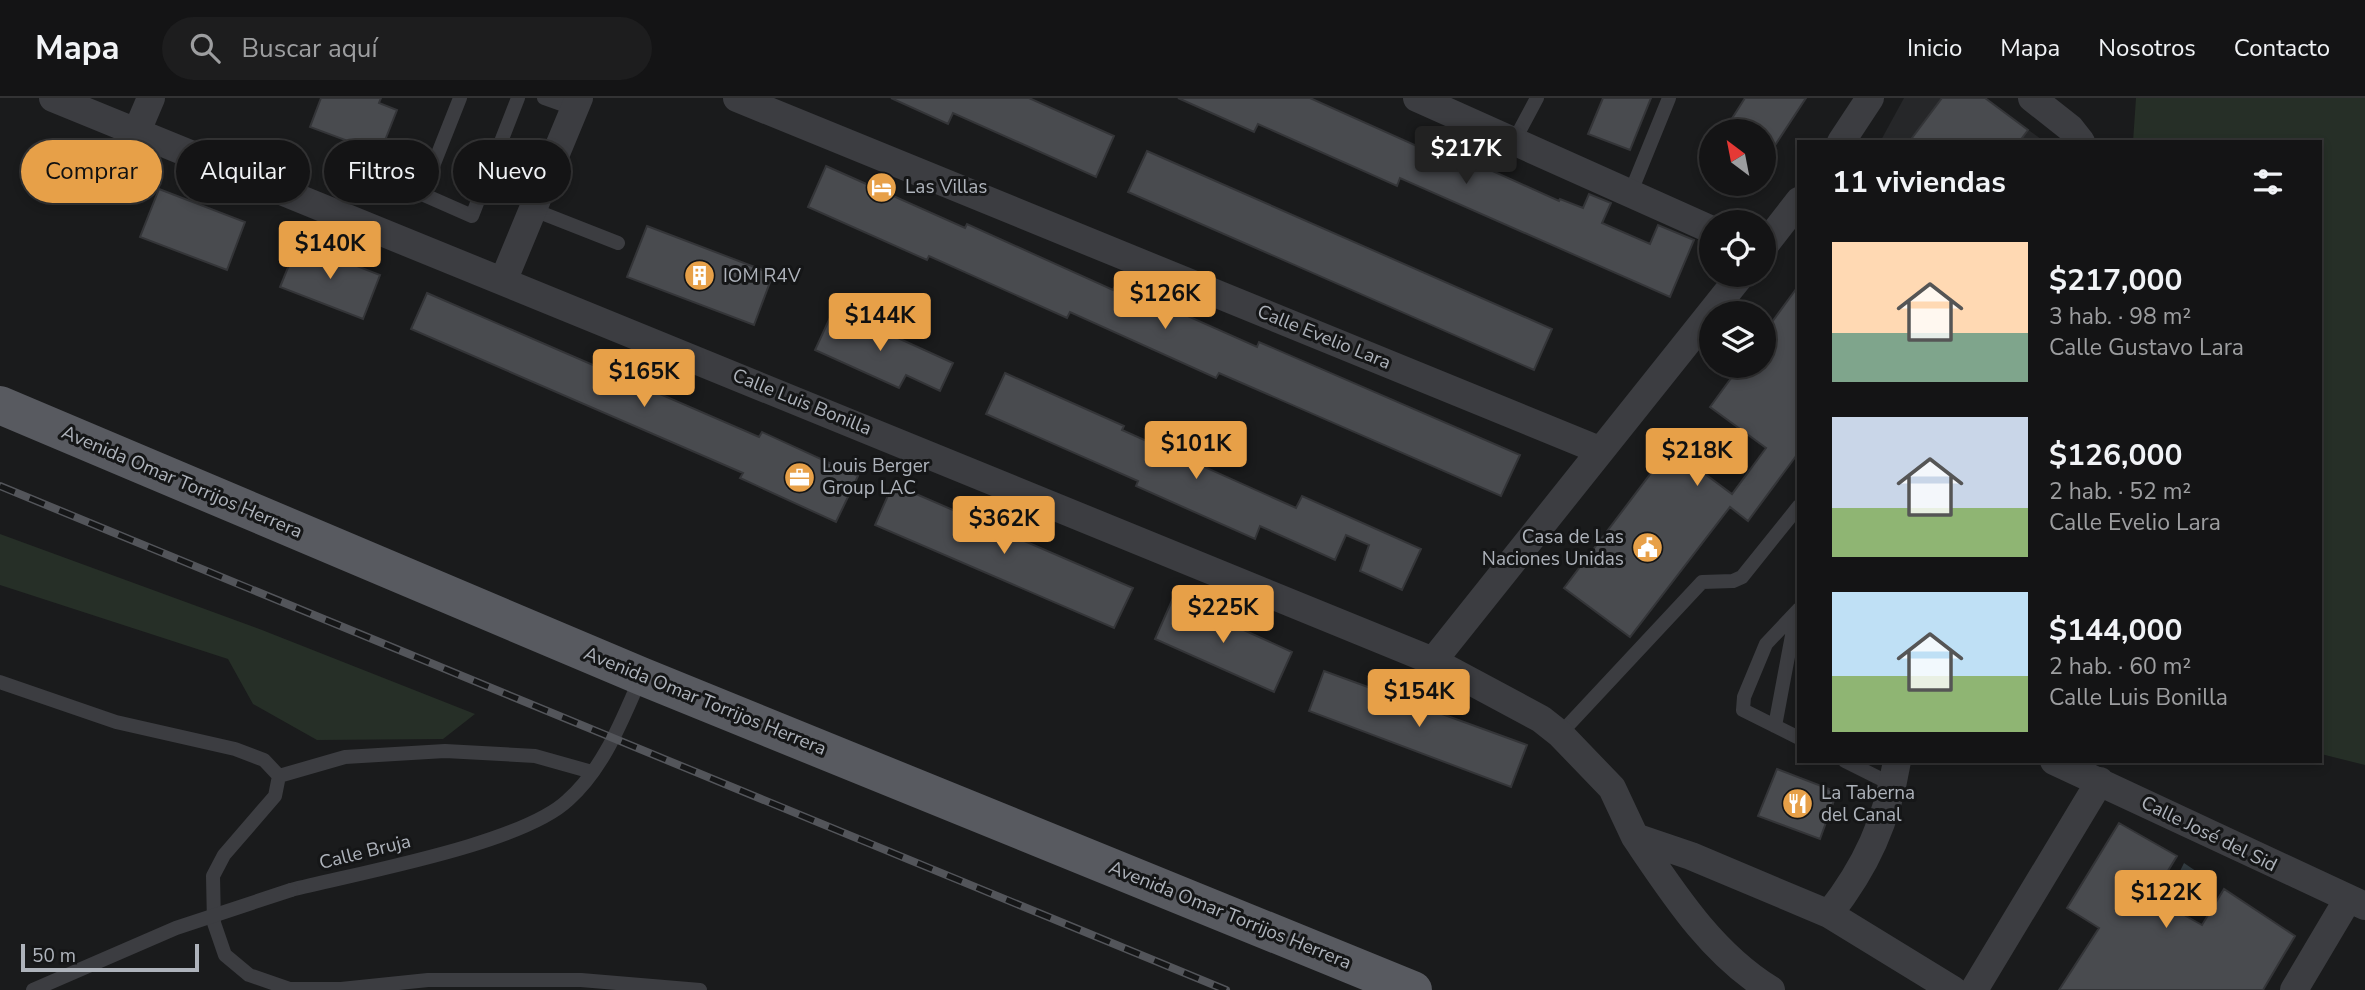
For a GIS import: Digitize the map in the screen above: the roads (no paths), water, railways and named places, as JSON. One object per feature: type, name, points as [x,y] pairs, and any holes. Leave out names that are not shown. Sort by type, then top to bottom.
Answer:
[{"type":"main road","name":"Avenida Omar Torrijos Herrera","points":[[0,405],[641,676],[1413,990]]},
{"type":"street","name":"Calle Luis Bonilla","points":[[53,98],[504,279],[1433,661],[1541,719],[1559,734],[1612,788],[1635,836],[1689,916],[1725,953],[1771,990]]},
{"type":"street","points":[[136,131],[151,98]]},
{"type":"street","name":"Calle Evelio Lara","points":[[737,98],[1600,450]]},
{"type":"street","points":[[1417,98],[1699,224]]},
{"type":"street","points":[[1841,140],[1870,98]]},
{"type":"street","points":[[2032,98],[2070,128],[2079,140]]},
{"type":"street","points":[[504,279],[577,104]]},
{"type":"street","points":[[1776,234],[1794,217]]},
{"type":"street","points":[[1433,661],[1731,287]]},
{"type":"street","name":"Calle José del Sid","points":[[2059,763],[2357,903]]},
{"type":"street","points":[[1829,914],[1856,879],[1877,834],[1895,773]]},
{"type":"street","points":[[1974,990],[2100,781]]},
{"type":"street","points":[[1635,836],[1691,856],[1829,914],[1953,990]]},
{"type":"street","points":[[2294,990],[2357,903]]},
{"type":"lane","points":[[460,98],[422,194],[471,216],[517,98]]},
{"type":"lane","points":[[544,98],[577,104]]},
{"type":"lane","points":[[1514,141],[1536,98]]},
{"type":"lane","points":[[1630,194],[1670,98]]},
{"type":"lane","points":[[534,210],[618,243]]},
{"type":"lane","points":[[1559,734],[1702,582],[1733,581],[1741,577],[1797,508]]},
{"type":"lane","points":[[1797,611],[1766,644],[1744,697],[1743,710],[1797,737]]},
{"type":"lane","points":[[1775,726],[1797,615]]},
{"type":"lane","name":"Calle Bruja","points":[[33,990],[176,928],[291,890],[434,854],[525,827],[568,802],[592,772],[613,738],[641,676]]},
{"type":"lane","points":[[0,682],[116,722],[235,749],[264,760],[279,776]]},
{"type":"lane","points":[[279,776],[345,757],[445,751],[535,756],[592,772]]},
{"type":"lane","points":[[1853,763],[1895,773]]},
{"type":"lane","points":[[279,776],[275,796],[224,855],[213,876],[214,923],[225,955],[249,975],[290,989],[341,989],[428,980],[581,980],[700,990]]},
{"type":"railway","points":[[0,486],[1226,990]]},
{"type":"place","name":"Las Villas","points":[[882,187]]},
{"type":"place","name":"IOM R4V","points":[[700,276]]},
{"type":"place","name":"Louis Berger Group LAC","points":[[799,477]]},
{"type":"place","name":"Casa de Las Naciones Unidas","points":[[1647,548]]},
{"type":"place","name":"La Taberna del Canal","points":[[1798,804]]}]
